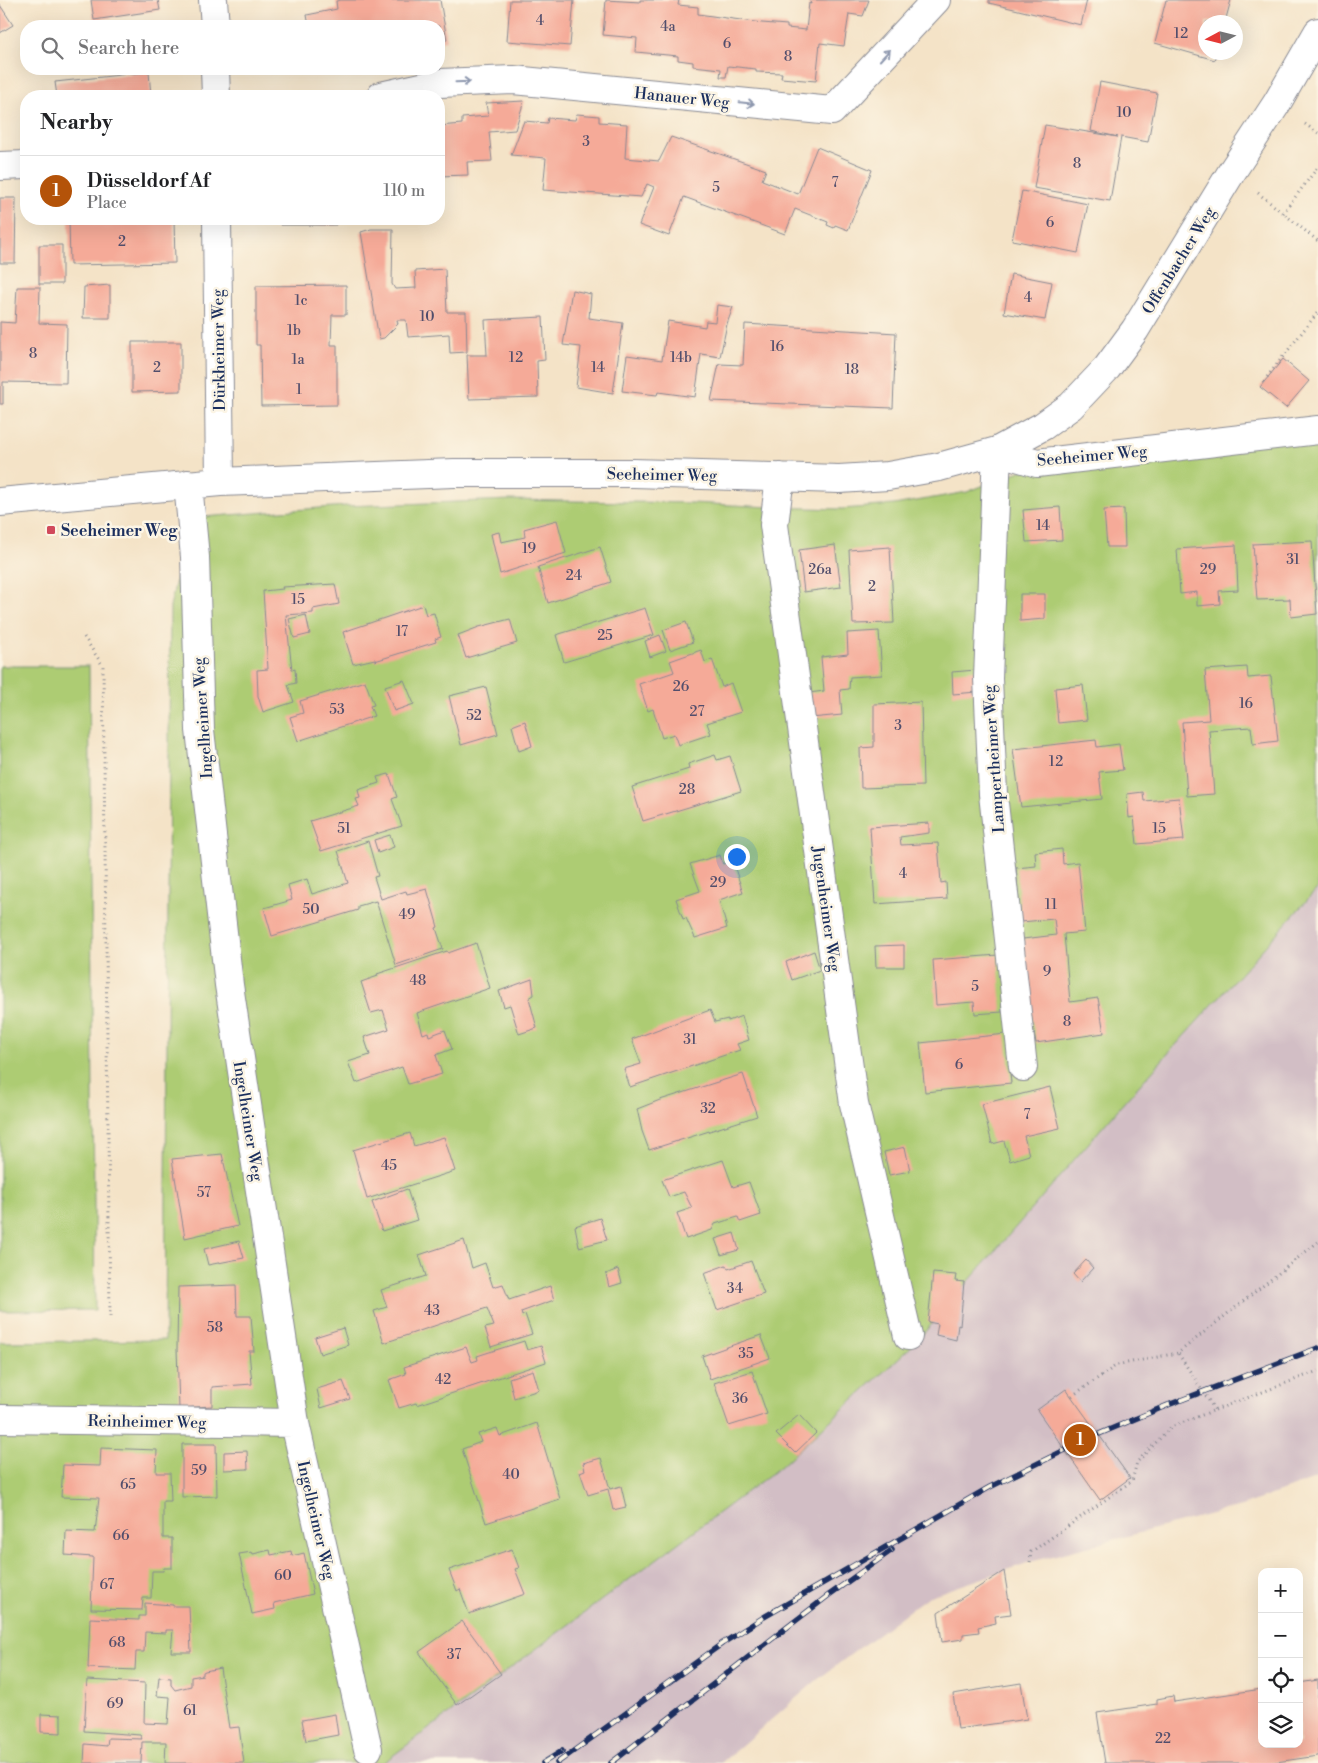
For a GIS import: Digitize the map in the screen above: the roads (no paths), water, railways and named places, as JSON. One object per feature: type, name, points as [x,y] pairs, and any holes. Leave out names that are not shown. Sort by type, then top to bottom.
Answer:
[{"type":"street","points":[[213,0],[215,20]]},
{"type":"street","name":"Hanauer Weg","points":[[408,90],[440,83],[513,80],[832,111],[936,0]]},
{"type":"street","name":"Offenbacher Weg","points":[[997,450],[1043,426],[1071,406],[1107,368],[1135,330],[1318,32]]},
{"type":"street","points":[[215,75],[216,90]]},
{"type":"street","points":[[0,166],[20,165]]},
{"type":"street","name":"Dürkheimer Weg","points":[[217,225],[220,482]]},
{"type":"street","name":"Seeheimer Weg","points":[[0,502],[220,482],[454,474],[632,473],[838,479],[888,476],[939,467],[997,450],[1037,464],[1318,430]]},
{"type":"street","name":"Lampertheimer Weg","points":[[997,450],[988,678],[993,794],[1023,1067]]},
{"type":"street","name":"Jugenheimer Weg","points":[[780,477],[774,524],[854,1104],[908,1336]]},
{"type":"street","name":"Ingelheimer Weg","points":[[188,484],[195,557],[200,730],[228,985],[295,1423],[368,1749]]},
{"type":"street","name":"Reinheimer Weg","points":[[0,1419],[295,1423]]},
{"type":"railway","points":[[1099,1434],[1168,1405],[1318,1348]]},
{"type":"railway","points":[[557,1763],[723,1643],[764,1617],[990,1487],[1065,1450]]},
{"type":"railway","points":[[611,1763],[829,1595],[892,1550]]},
{"type":"railway","points":[[543,1763],[562,1751]]},
{"type":"place","name":"Seeheimer Weg","points":[[51,530]]},
{"type":"place","name":"Düsseldorf Af","points":[[1080,1440]]}]
